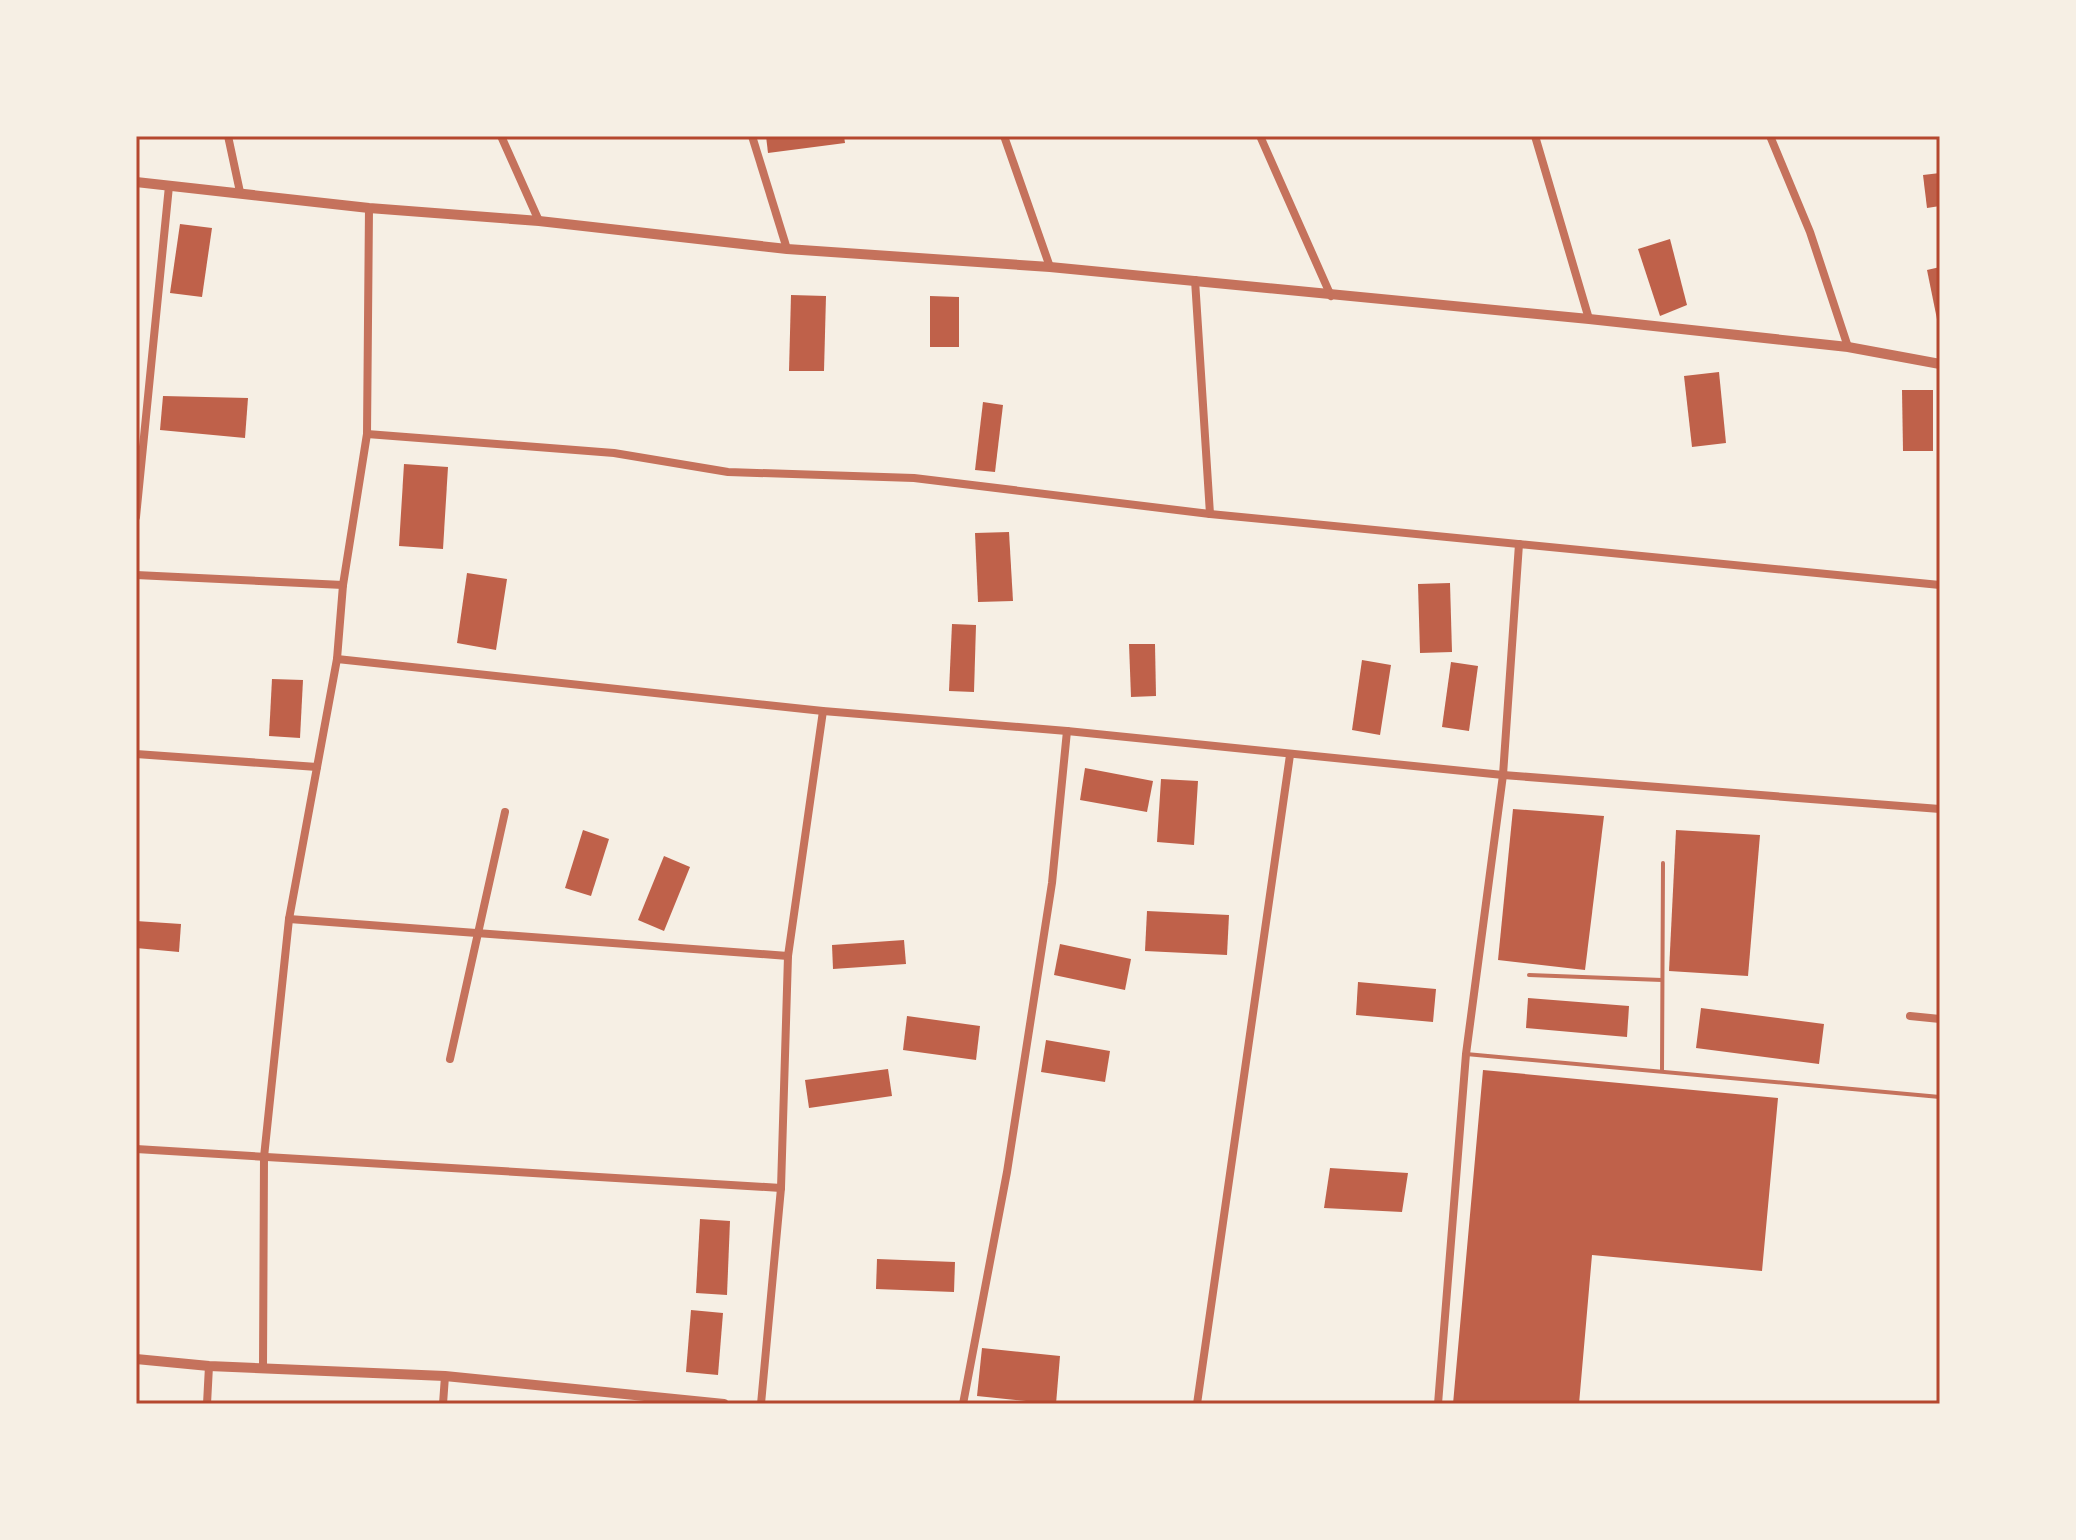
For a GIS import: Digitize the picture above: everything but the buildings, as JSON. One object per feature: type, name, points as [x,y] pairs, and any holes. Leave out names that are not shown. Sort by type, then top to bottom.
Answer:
[{"type":"street","points":[[228,136],[240,192]]},
{"type":"street","points":[[501,136],[539,221]]},
{"type":"street","points":[[752,136],[787,249]]},
{"type":"street","points":[[1004,136],[1050,267]]},
{"type":"street","points":[[1260,136],[1331,296]]},
{"type":"street","points":[[1535,136],[1589,319]]},
{"type":"street","points":[[1770,136],[1810,232],[1848,347]]},
{"type":"street","points":[[136,182],[369,208],[539,221],[787,249],[1050,267],[1589,319],[1848,347],[1940,364]]},
{"type":"street","points":[[136,517],[169,186]]},
{"type":"street","points":[[263,1368],[264,1157],[289,919],[337,659],[343,585],[367,434],[369,208]]},
{"type":"street","points":[[1195,280],[1210,514]]},
{"type":"street","points":[[367,434],[614,453],[728,472],[914,478],[1210,514],[1940,585]]},
{"type":"street","points":[[1438,1404],[1466,1054],[1503,775],[1519,544]]},
{"type":"street","points":[[136,575],[343,585]]},
{"type":"street","points":[[337,659],[823,711],[1067,731],[1503,775],[1940,809]]},
{"type":"street","points":[[761,1404],[781,1188],[788,956],[823,711]]},
{"type":"street","points":[[963,1404],[1014,1127],[1052,883],[1067,731]]},
{"type":"street","points":[[136,754],[317,767]]},
{"type":"street","points":[[1197,1404],[1290,755]]},
{"type":"street","points":[[450,1059],[505,812]]},
{"type":"street","points":[[289,919],[788,956]]},
{"type":"street","points":[[1910,1016],[1940,1019]]},
{"type":"street","points":[[136,1149],[781,1188]]},
{"type":"street","points":[[136,1359],[209,1366],[445,1376],[718,1403]]},
{"type":"street","points":[[207,1404],[209,1366]]},
{"type":"street","points":[[443,1404],[445,1376]]},
{"type":"lane","points":[[1662,1071],[1663,863]]},
{"type":"lane","points":[[1529,975],[1662,980]]},
{"type":"lane","points":[[1466,1054],[1940,1097]]}]
